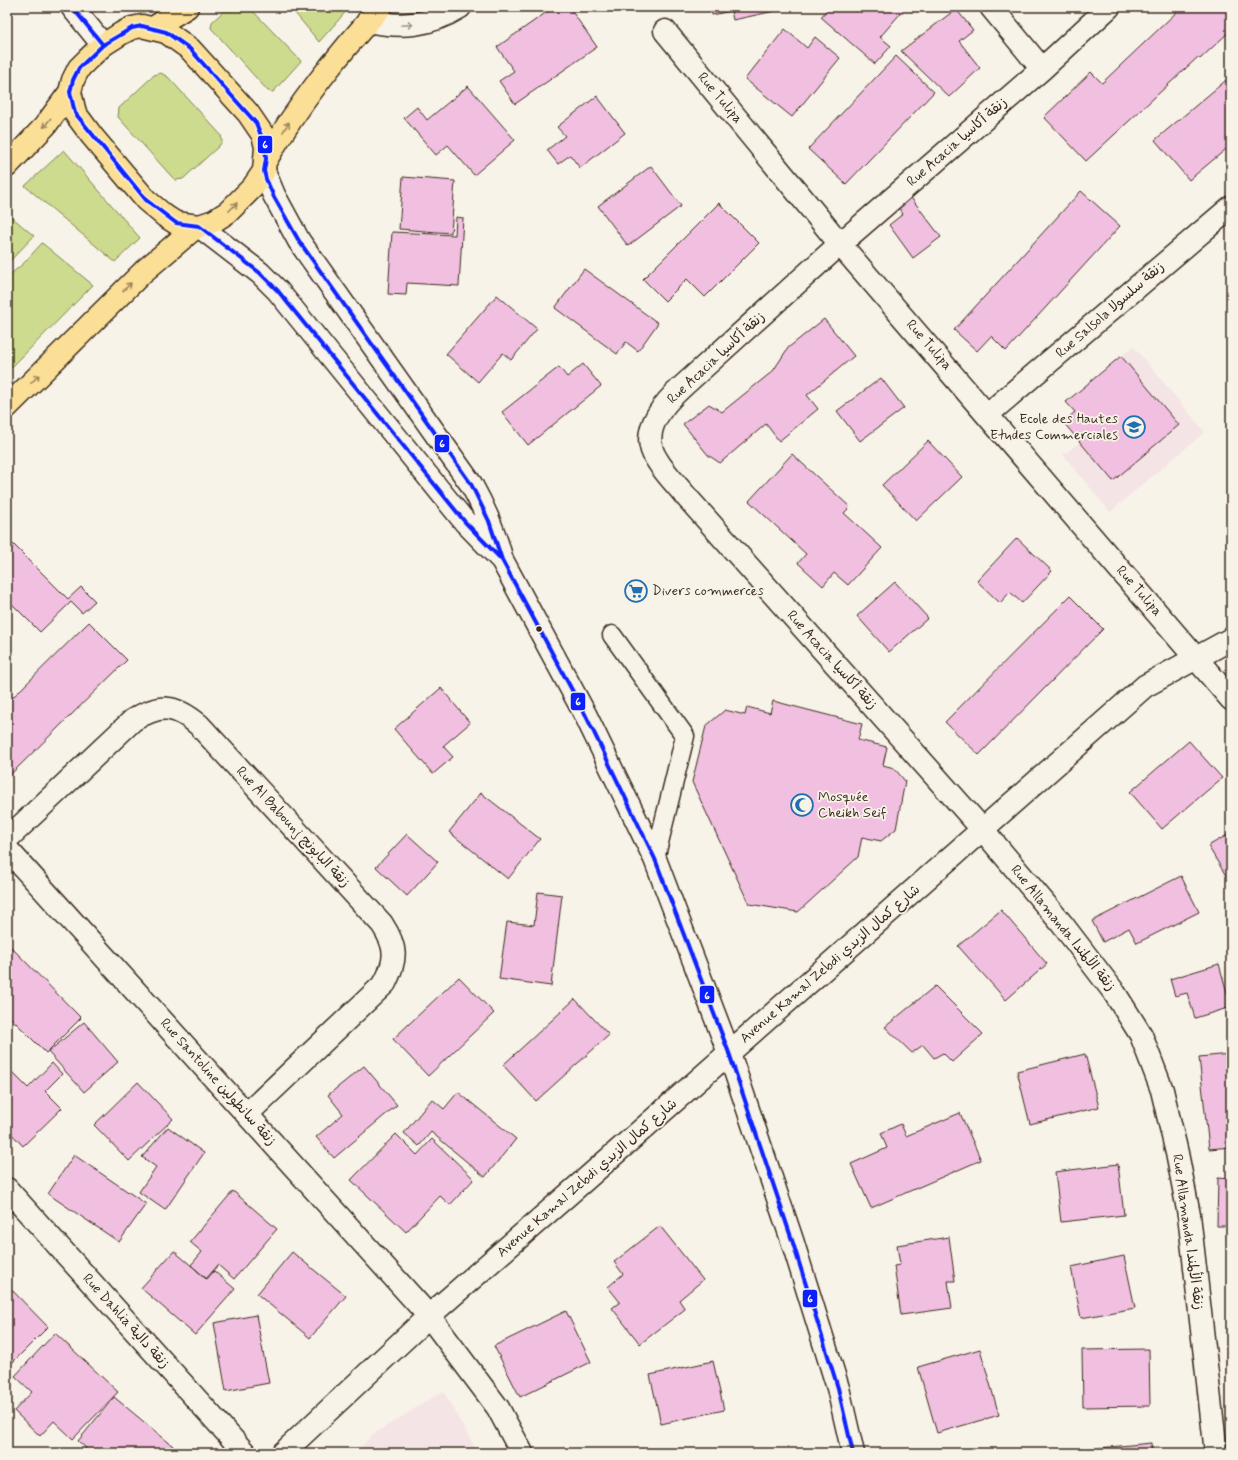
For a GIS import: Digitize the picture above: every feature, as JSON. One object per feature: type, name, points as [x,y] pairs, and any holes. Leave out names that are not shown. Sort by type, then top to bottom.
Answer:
[{"type":"main road","points":[[153,28],[187,7]]},
{"type":"main road","points":[[7,407],[144,271],[198,226],[214,221],[228,212],[253,187],[285,127],[306,96],[374,14]]},
{"type":"main road","points":[[7,166],[45,126],[70,92],[73,80],[79,68],[103,45],[132,28],[142,26],[166,32],[190,49],[248,113],[263,135],[266,147],[265,166]]},
{"type":"main road","points":[[70,92],[75,113],[146,200],[176,223],[198,226]]},
{"type":"street","points":[[72,7],[103,45]]},
{"type":"street","points":[[374,14],[390,26],[414,25],[441,17],[460,7]]},
{"type":"street","points":[[991,7],[1042,69]]},
{"type":"street","name":"Rue Acacia زنقة أكاسيا","points":[[983,830],[684,494],[657,460],[650,444],[652,429],[658,414],[669,399],[840,244],[1042,69],[1109,7]]},
{"type":"street","name":"Rue Tulipa","points":[[664,31],[840,244],[988,414],[1231,699]]},
{"type":"street","points":[[265,166],[274,195],[299,241],[471,484],[490,521],[502,560],[586,716],[655,859],[729,1053],[792,1240],[838,1388],[853,1453]]},
{"type":"street","name":"Rue Salsola زنقة سلسولا","points":[[988,414],[1231,207]]},
{"type":"street","points":[[198,226],[260,273],[278,291],[465,522],[502,560]]},
{"type":"street","name":"Avenue Kamal Zebdi شارع كمال الزبدي","points":[[283,1453],[429,1316],[1145,686],[1231,639]]},
{"type":"street","name":"Rue Al Babounj زنقة البابونج","points":[[7,839],[132,720],[149,710],[167,708],[185,713],[199,725],[382,924],[391,938],[395,953],[392,969],[385,983],[247,1114]]},
{"type":"street","name":"Rue Allamanda زنقة الألمندا","points":[[983,830],[1062,924],[1114,992],[1141,1035],[1157,1076],[1162,1090],[1177,1153],[1189,1215],[1216,1453]]},
{"type":"street","name":"Rue Santoline زنقة سانطولين","points":[[7,849],[429,1316],[498,1408],[522,1453]]},
{"type":"street","name":"Rue Dahlia زنقة دالية","points":[[7,1189],[245,1453]]},
{"type":"lane","points":[[612,635],[685,736],[655,859]]},
{"type":"shaded area","name":"Ecole des Hautes Etudes Commerciales","points":[[1133,346],[1205,432],[1110,512],[1063,455],[1080,442],[1063,422],[1075,412],[1066,402]]},
{"type":"shaded area","points":[[443,1391],[478,1453],[356,1453],[372,1435]]},
{"type":"green space","points":[[228,7],[249,7],[301,61],[273,92],[268,91],[211,28],[212,22]]},
{"type":"green space","points":[[290,7],[350,7],[319,42]]},
{"type":"green space","points":[[161,73],[168,77],[221,135],[222,142],[219,146],[183,179],[176,180],[172,177],[118,117],[119,108],[154,75]]},
{"type":"green space","points":[[64,150],[140,238],[115,262],[25,186]]},
{"type":"green space","points":[[7,213],[34,236],[7,264]]},
{"type":"green space","points":[[42,243],[93,285],[7,372],[7,277],[23,264]]},
{"type":"building","points":[[554,7],[569,7],[597,47],[515,104],[499,81],[514,71],[497,47]]},
{"type":"building","points":[[710,7],[774,7],[775,11],[733,20],[731,11],[712,15]]},
{"type":"building","points":[[829,7],[906,7],[880,37],[891,46],[875,64],[821,17]]},
{"type":"building","points":[[1182,7],[1231,7],[1231,30],[1200,59],[1198,57],[1086,161],[1044,117],[1091,72],[1102,83]]},
{"type":"building","points":[[956,9],[973,30],[959,41],[980,68],[949,97],[901,51]]},
{"type":"building","points":[[785,29],[807,48],[815,37],[840,58],[792,117],[745,79]]},
{"type":"building","points":[[896,56],[934,92],[846,184],[808,149]]},
{"type":"building","points":[[1231,76],[1231,145],[1189,180],[1155,140]]},
{"type":"building","points":[[468,86],[515,140],[474,175],[448,145],[436,155],[404,118],[417,107],[427,120]]},
{"type":"building","points":[[597,96],[625,133],[580,168],[570,155],[558,164],[547,150],[565,136],[557,127]]},
{"type":"building","points":[[651,166],[681,206],[628,246],[598,206]]},
{"type":"building","points":[[403,177],[455,181],[451,233],[399,229]]},
{"type":"building","points":[[1081,191],[1120,226],[1006,351],[991,336],[977,351],[954,330]]},
{"type":"building","points":[[909,195],[941,237],[913,258],[889,225],[903,214],[896,204]]},
{"type":"building","points":[[719,203],[759,243],[705,297],[687,279],[665,301],[643,279]]},
{"type":"building","points":[[456,217],[463,218],[459,286],[407,283],[406,295],[388,294],[392,232],[455,235]]},
{"type":"building","points":[[584,269],[658,323],[638,351],[626,342],[617,354],[555,308]]},
{"type":"building","points":[[497,295],[537,329],[511,360],[503,353],[478,382],[446,354]]},
{"type":"building","points":[[824,319],[854,356],[807,395],[818,409],[779,441],[766,424],[720,463],[708,455],[683,424],[709,404],[722,412],[773,371],[788,348]]},
{"type":"building","points":[[1121,356],[1179,425],[1113,481],[1063,422],[1075,412],[1066,402]]},
{"type":"building","points":[[583,364],[601,386],[528,445],[502,412],[559,367],[567,377]]},
{"type":"building","points":[[881,378],[904,408],[860,441],[837,411]]},
{"type":"building","points":[[928,441],[962,477],[916,521],[882,485]]},
{"type":"building","points":[[792,454],[850,507],[844,513],[882,548],[848,585],[834,573],[823,586],[798,563],[806,554],[749,501]]},
{"type":"building","points":[[1017,538],[1052,571],[1022,603],[1010,592],[1000,603],[977,581]]},
{"type":"building","points":[[12,543],[68,599],[81,587],[95,601],[82,613],[71,602],[40,632],[7,599],[7,548]]},
{"type":"building","points":[[895,582],[928,618],[889,652],[857,616]]},
{"type":"building","points":[[1070,596],[1103,629],[979,755],[945,722]]},
{"type":"building","points":[[89,622],[127,660],[7,778],[7,703]]},
{"type":"building","points":[[441,688],[470,723],[443,746],[453,757],[433,774],[394,729]]},
{"type":"building","name":"Mosquée Cheikh Seif","points":[[773,701],[862,724],[858,740],[887,747],[883,765],[894,768],[905,781],[896,829],[881,841],[862,837],[858,857],[798,912],[749,904],[692,782],[706,726],[725,710],[745,715],[747,707],[770,713]]},
{"type":"building","points":[[1189,741],[1222,778],[1162,829],[1130,792]]},
{"type":"building","points":[[481,793],[540,839],[508,879],[449,832]]},
{"type":"building","points":[[1231,833],[1231,877],[1228,879],[1208,846]]},
{"type":"building","points":[[407,834],[438,862],[407,896],[376,867]]},
{"type":"building","points":[[1181,876],[1199,912],[1137,943],[1129,928],[1103,942],[1092,921]]},
{"type":"building","points":[[538,892],[562,895],[551,986],[499,979],[507,922],[534,925]]},
{"type":"building","points":[[1001,910],[1047,964],[1006,1000],[958,946]]},
{"type":"building","points":[[7,943],[81,1018],[46,1053],[7,1014]]},
{"type":"building","points":[[1219,964],[1231,1007],[1195,1018],[1187,993],[1175,996],[1170,979]]},
{"type":"building","points":[[459,977],[494,1013],[428,1076],[393,1039]]},
{"type":"building","points":[[935,986],[983,1034],[952,1062],[943,1053],[934,1058],[923,1045],[912,1053],[885,1027]]},
{"type":"building","points":[[575,999],[609,1035],[536,1101],[503,1065]]},
{"type":"building","points":[[84,1022],[118,1062],[84,1092],[48,1052]]},
{"type":"building","points":[[1085,1054],[1099,1107],[1030,1124],[1017,1071]]},
{"type":"building","points":[[1231,1054],[1231,1147],[1209,1149],[1199,1057]]},
{"type":"building","points":[[52,1063],[62,1074],[45,1091],[62,1108],[23,1146],[7,1129],[7,1067],[28,1088]]},
{"type":"building","points":[[364,1066],[397,1105],[334,1158],[316,1137],[343,1114],[328,1095]]},
{"type":"building","points":[[138,1082],[173,1119],[129,1161],[94,1125]]},
{"type":"building","points":[[458,1092],[516,1139],[485,1177],[431,1132],[419,1146],[404,1133],[432,1099],[444,1109]]},
{"type":"building","points":[[960,1113],[981,1160],[871,1208],[851,1164],[887,1148],[881,1133],[901,1124],[906,1136]]},
{"type":"building","points":[[168,1127],[204,1153],[165,1210],[139,1192],[156,1167],[142,1157]]},
{"type":"building","points":[[396,1134],[417,1155],[432,1139],[474,1179],[450,1205],[440,1196],[406,1232],[351,1180]]},
{"type":"building","points":[[74,1155],[146,1204],[119,1242],[48,1194]]},
{"type":"building","points":[[1118,1164],[1124,1215],[1061,1222],[1055,1172]]},
{"type":"building","points":[[1218,1178],[1231,1179],[1231,1226],[1217,1226]]},
{"type":"building","points":[[233,1191],[277,1229],[234,1279],[218,1265],[206,1279],[191,1265],[202,1252],[190,1242]]},
{"type":"building","points":[[660,1226],[703,1280],[679,1300],[685,1309],[640,1344],[612,1308],[620,1302],[608,1287],[623,1274],[614,1262]]},
{"type":"building","points":[[1227,1231],[1231,1231],[1231,1274],[1230,1274]]},
{"type":"building","points":[[949,1237],[955,1281],[948,1281],[952,1308],[901,1315],[894,1266],[900,1265],[897,1245]]},
{"type":"building","points":[[174,1251],[207,1279],[214,1271],[235,1289],[195,1335],[141,1288]]},
{"type":"building","points":[[292,1252],[346,1296],[310,1338],[257,1294]]},
{"type":"building","points":[[1124,1256],[1135,1308],[1081,1318],[1071,1267]]},
{"type":"building","points":[[7,1285],[48,1327],[7,1368]]},
{"type":"building","points":[[566,1311],[591,1362],[520,1397],[494,1346]]},
{"type":"building","points":[[256,1315],[269,1383],[226,1391],[214,1323]]},
{"type":"building","points":[[55,1333],[118,1392],[73,1439],[54,1421],[40,1436],[14,1411],[32,1392],[15,1376]]},
{"type":"building","points":[[980,1349],[999,1415],[937,1433],[918,1367]]},
{"type":"building","points":[[1149,1349],[1150,1406],[1083,1407],[1082,1350]]},
{"type":"building","points":[[713,1361],[724,1410],[661,1424],[650,1375]]},
{"type":"building","points":[[114,1397],[173,1446],[167,1453],[81,1453],[86,1448],[78,1441]]},
{"type":"building","points":[[1151,1443],[1152,1453],[1090,1453],[1089,1449]]},
{"type":"transit line","name":"6","points":[[72,7],[103,45]]},
{"type":"transit line","name":"6","points":[[142,26],[166,32],[190,49],[256,123],[265,145],[266,159],[264,171],[274,197],[299,241],[471,484],[489,521],[502,560],[465,522],[278,291],[260,273],[199,226],[176,223],[146,200],[75,113],[70,92],[73,80],[79,68],[103,45],[132,28],[142,26]]},
{"type":"transit line","name":"6","points":[[502,560],[586,716],[655,859],[729,1053],[792,1240],[838,1388],[853,1453]]},
{"type":"place","name":"Ecole des Hautes Etudes Commerciales","points":[[1134,427]]},
{"type":"place","name":"Divers commerces","points":[[636,591]]},
{"type":"place","name":"Mosquée Cheikh Seif","points":[[802,805]]}]
